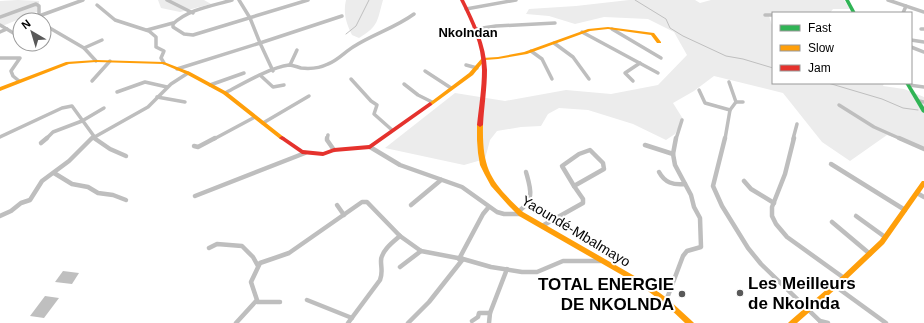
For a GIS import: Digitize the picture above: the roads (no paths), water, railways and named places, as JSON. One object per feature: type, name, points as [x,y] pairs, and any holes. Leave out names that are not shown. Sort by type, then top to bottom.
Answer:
[{"type":"main road","name":"Yaoundé-Mbalmayo","points":[[462,0],[476,28],[484,59],[484,75],[478,137],[479,154],[483,169],[493,187],[505,202],[520,213],[541,227],[604,261],[642,284],[666,301],[690,323]]},
{"type":"main road","points":[[847,0],[853,12]]},
{"type":"main road","points":[[0,89],[63,64],[96,61],[164,63],[188,73],[225,93],[274,133],[305,153],[324,154],[334,150],[364,149],[370,147],[477,68],[480,61],[484,59],[500,59],[530,52],[582,32],[598,28],[652,34],[659,42]]},
{"type":"main road","points":[[908,84],[921,101],[924,111]]},
{"type":"main road","points":[[792,323],[870,254],[885,237],[924,183]]},
{"type":"street","points":[[46,12],[83,0]]},
{"type":"street","points":[[167,0],[193,13]]},
{"type":"street","points":[[147,30],[174,22],[193,13],[232,0]]},
{"type":"street","points":[[239,0],[250,18],[273,70]]},
{"type":"street","points":[[174,22],[173,27],[177,31],[188,35],[308,0]]},
{"type":"street","points":[[466,9],[515,0]]},
{"type":"street","points":[[888,0],[924,12]]},
{"type":"street","points":[[14,12],[36,4],[39,6],[39,12]]},
{"type":"street","points":[[97,5],[115,20],[147,30],[156,37],[156,47],[164,51],[161,58],[164,63]]},
{"type":"street","points":[[903,12],[906,6]]},
{"type":"street","points":[[0,17],[12,13]]},
{"type":"street","points":[[225,93],[260,75],[290,65],[301,68],[315,68],[330,64],[354,46],[364,42],[373,35],[401,24],[414,14]]},
{"type":"street","points":[[765,15],[772,15]]},
{"type":"street","points":[[177,69],[342,16]]},
{"type":"street","points":[[476,28],[555,23]]},
{"type":"street","points":[[0,25],[12,32]]},
{"type":"street","points":[[0,32],[7,29]]},
{"type":"street","points":[[612,29],[661,58]]},
{"type":"street","points":[[52,30],[84,48],[96,61]]},
{"type":"street","points":[[582,32],[658,73]]},
{"type":"street","points":[[84,48],[102,40]]},
{"type":"street","points":[[912,40],[924,42]]},
{"type":"street","points":[[917,49],[920,45],[918,41]]},
{"type":"street","points":[[554,43],[573,57],[589,79]]},
{"type":"street","points":[[912,47],[924,52]]},
{"type":"street","points":[[290,65],[297,50]]},
{"type":"street","points":[[530,52],[542,59],[552,79]]},
{"type":"street","points":[[0,58],[20,58],[11,71],[13,76],[19,81]]},
{"type":"street","points":[[92,81],[110,61]]},
{"type":"street","points":[[633,81],[625,73],[640,63]]},
{"type":"street","points":[[466,65],[477,68]]},
{"type":"street","points":[[425,71],[451,88]]},
{"type":"street","points":[[0,216],[21,203],[30,200],[42,182],[70,161],[93,137],[148,106],[167,87],[188,73]]},
{"type":"street","points":[[210,85],[244,73]]},
{"type":"street","points":[[260,75],[268,84],[274,87],[284,85]]},
{"type":"street","points":[[351,79],[370,101],[377,105],[374,114],[392,130]]},
{"type":"street","points":[[117,92],[145,82],[167,87]]},
{"type":"street","points":[[729,82],[736,102]]},
{"type":"street","points":[[404,84],[432,102]]},
{"type":"street","points":[[908,84],[924,87]]},
{"type":"street","points":[[699,90],[705,103],[730,110]]},
{"type":"street","points":[[263,123],[309,96]]},
{"type":"street","points":[[157,97],[185,102]]},
{"type":"street","points":[[736,102],[743,102]]},
{"type":"street","points":[[736,102],[730,110],[730,121],[726,128],[725,141],[713,186],[722,206],[748,248],[761,264],[821,322],[828,323]]},
{"type":"street","points":[[839,105],[874,127],[924,150]]},
{"type":"street","points":[[0,137],[72,106],[93,137],[110,149],[126,156]]},
{"type":"street","points":[[41,143],[53,132],[82,121],[104,108]]},
{"type":"street","points":[[194,146],[198,147],[255,117]]},
{"type":"street","points":[[666,301],[683,256],[687,251],[701,247],[700,218],[675,165],[673,154],[678,130],[682,120]]},
{"type":"street","points":[[797,124],[785,174],[772,207],[772,216],[782,232],[844,278]]},
{"type":"street","points":[[328,136],[327,140],[334,150]]},
{"type":"street","points":[[645,145],[668,150],[673,154]]},
{"type":"street","points":[[370,147],[390,160],[462,187],[488,208],[504,214],[520,213],[528,206],[531,200],[531,193],[526,172]]},
{"type":"street","points":[[541,227],[583,203],[583,199],[574,186],[562,168],[562,166],[579,154],[591,150],[604,163],[604,169],[574,186]]},
{"type":"street","points":[[195,196],[305,153]]},
{"type":"street","points":[[832,164],[905,210]]},
{"type":"street","points":[[54,172],[72,184],[88,187],[98,192],[113,195],[126,200]]},
{"type":"street","points":[[659,172],[666,182],[685,184]]},
{"type":"street","points":[[411,205],[441,180]]},
{"type":"street","points":[[744,181],[750,189],[774,203]]},
{"type":"street","points":[[917,194],[924,197]]},
{"type":"street","points":[[236,323],[258,300],[251,282],[258,266],[264,261],[289,253],[302,245],[317,232],[362,202],[367,202],[400,236],[421,251],[492,267],[522,272],[537,272],[563,261],[604,261]]},
{"type":"street","points":[[337,205],[344,215]]},
{"type":"street","points":[[408,323],[429,302],[461,259],[483,214],[488,208]]},
{"type":"street","points":[[856,216],[885,237]]},
{"type":"street","points":[[832,222],[870,254]]},
{"type":"street","points":[[348,323],[380,280],[383,274],[381,260],[382,256],[400,236]]},
{"type":"street","points":[[208,248],[216,244],[242,246],[253,257],[258,266]]},
{"type":"street","points":[[400,267],[421,251]]},
{"type":"street","points":[[489,323],[490,313],[507,269]]},
{"type":"street","points":[[835,286],[886,323]]},
{"type":"street","points":[[307,300],[352,318]]},
{"type":"street","points":[[256,302],[280,302]]},
{"type":"street","points":[[472,321],[478,317],[479,313],[490,313]]},
{"type":"waterway","points":[[346,34],[356,26],[369,0]]},
{"type":"waterway","points":[[635,0],[666,19],[670,28],[683,36],[726,56],[743,59],[772,68]]},
{"type":"waterway","points":[[831,84],[882,99],[903,108],[918,110]]},
{"type":"place","name":"Les Meilleurs de Nkolnda","points":[[740,293]]},
{"type":"place","name":"TOTAL ENERGIE DE NKOLNDA","points":[[682,294]]},
{"type":"district","name":"Nkolndan","points":[[468,32]]}]
